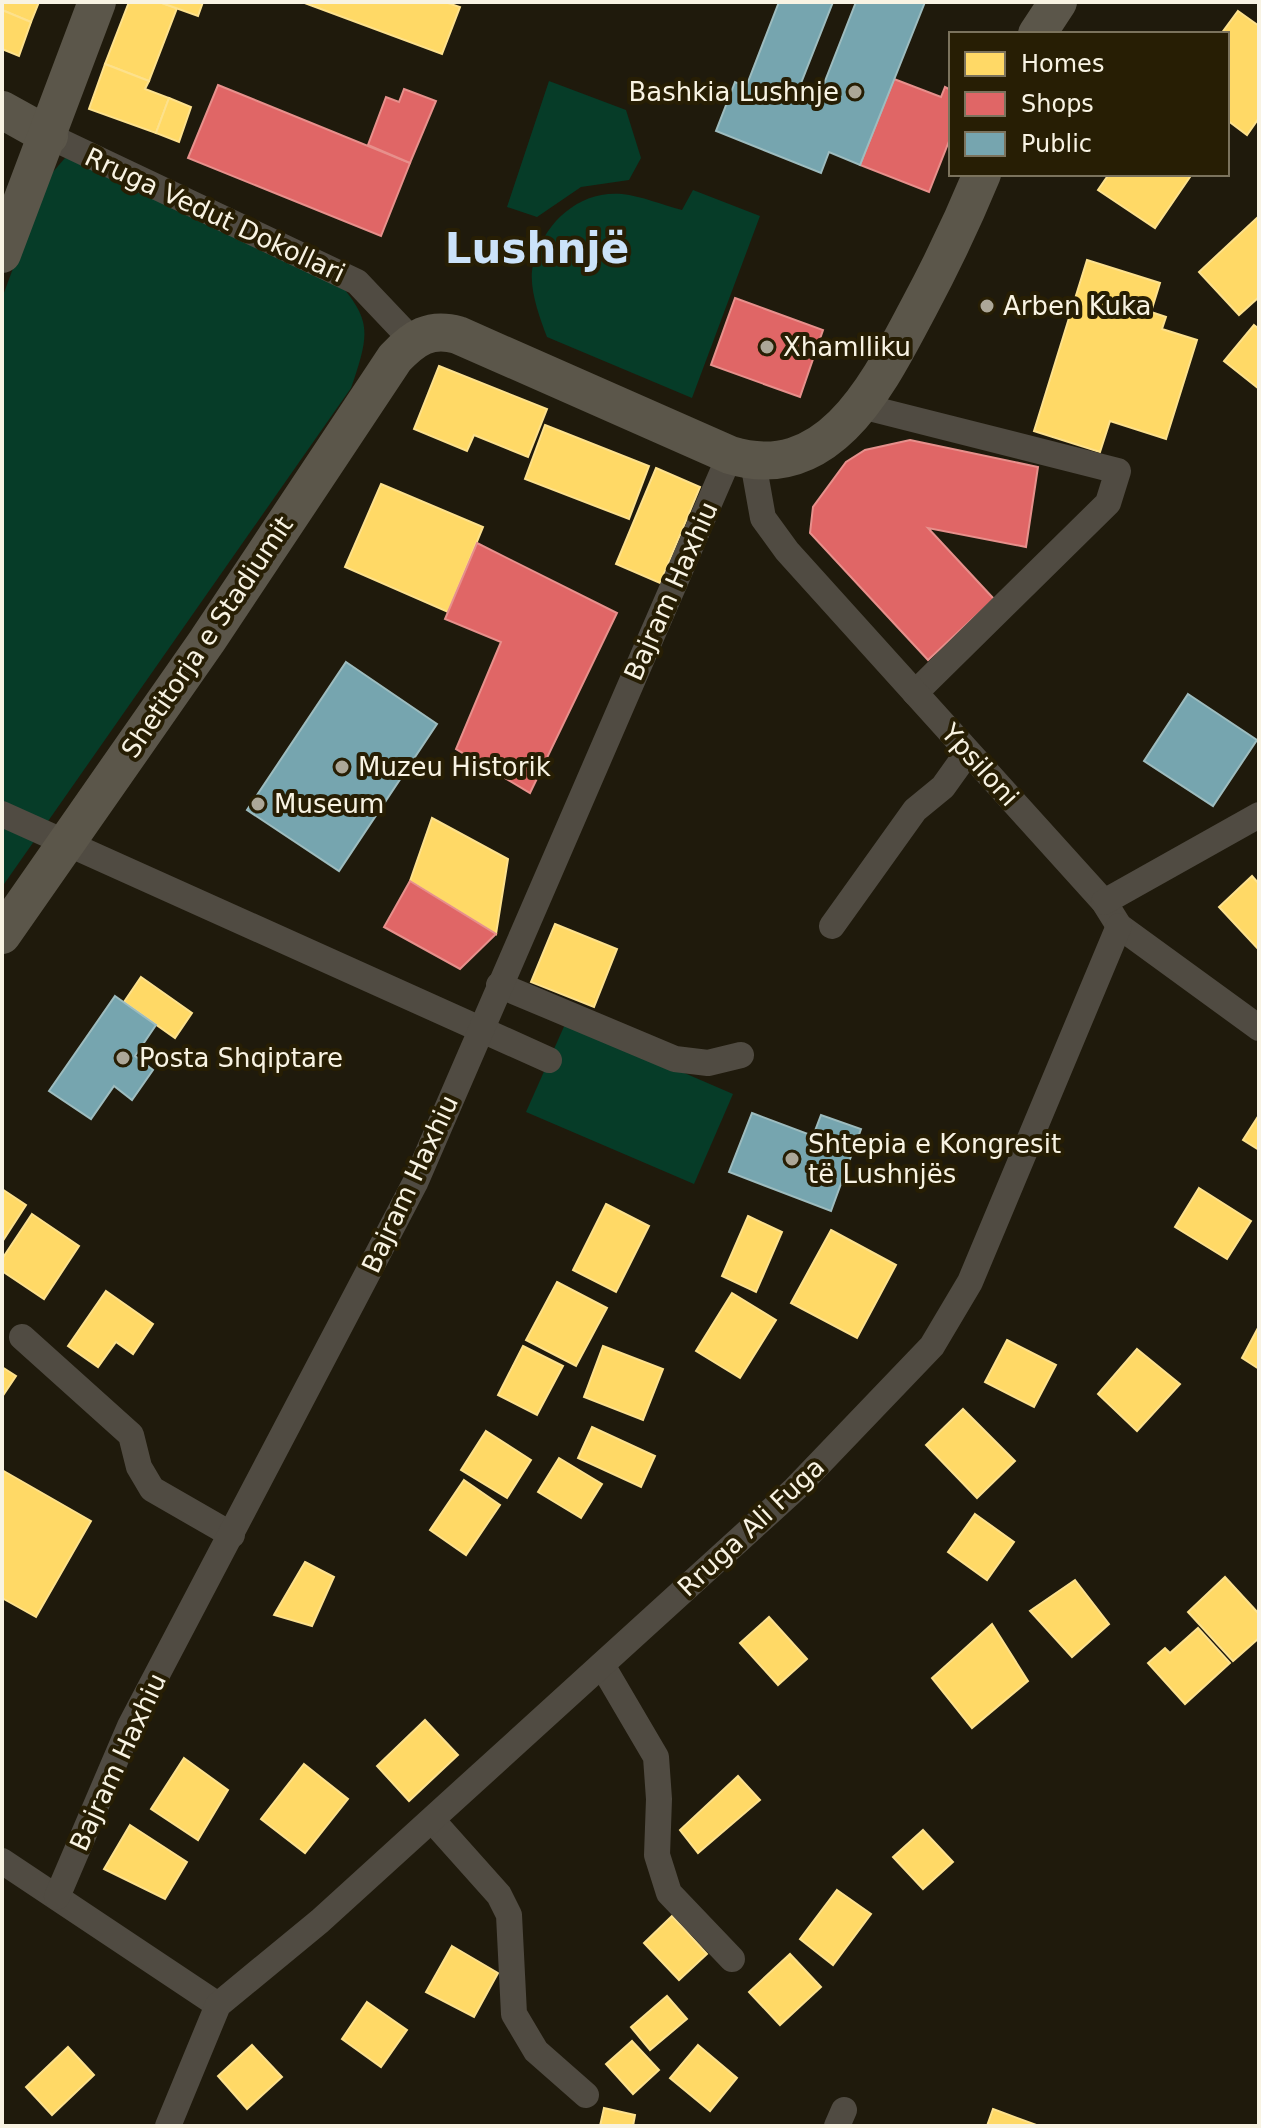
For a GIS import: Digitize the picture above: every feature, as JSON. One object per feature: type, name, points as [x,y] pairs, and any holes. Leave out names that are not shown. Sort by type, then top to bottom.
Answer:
[{"type":"main road","points":[[2,254],[97,2]]},
{"type":"main road","points":[[1038,32],[1058,2]]},
{"type":"main road","name":"Rruga Vedut Dokollari","points":[[2,110],[49,136]]},
{"type":"main road","points":[[412,340],[427,333],[458,335],[742,458],[784,461],[812,449],[861,406],[891,364],[940,272],[981,176]]},
{"type":"main road","name":"Shetitorja e Stadiumit","points":[[2,935],[207,641],[395,358],[412,340]]},
{"type":"street","name":"Rruga Vedut Dokollari","points":[[49,136],[357,282],[412,340]]},
{"type":"street","points":[[861,406],[1118,471],[1108,503],[915,693]]},
{"type":"street","name":"Ypsiloni","points":[[742,458],[763,518],[787,551],[1104,902],[1119,926],[1259,1028]]},
{"type":"street","name":"Bajram Haxhiu","points":[[57,1897],[130,1726],[415,1183],[499,985],[742,458]]},
{"type":"street","points":[[832,926],[915,810],[943,787],[968,752]]},
{"type":"street","points":[[2,814],[549,1060]]},
{"type":"street","points":[[1104,902],[1259,815]]},
{"type":"street","name":"Rruga Ali Fuga","points":[[218,2005],[320,1921],[795,1489],[932,1346],[970,1282],[1119,926]]},
{"type":"street","points":[[499,985],[675,1059],[708,1063],[741,1055]]},
{"type":"street","points":[[22,1337],[131,1435],[139,1467],[152,1489],[232,1535]]},
{"type":"street","points":[[602,1665],[656,1757],[659,1799],[657,1855],[669,1893],[732,1959]]},
{"type":"street","points":[[432,1820],[499,1895],[509,1915],[514,2014],[536,2051],[586,2095]]},
{"type":"street","points":[[2,1861],[218,2005],[168,2126]]},
{"type":"green space","points":[[549,81],[626,110],[641,158],[629,180],[581,187],[537,217],[507,207]]},
{"type":"green space","points":[[65,158],[78,160],[332,275],[361,316],[364,340],[351,388],[2,887],[2,298],[46,180]]},
{"type":"green space","points":[[693,190],[760,216],[692,398],[547,337],[535,301],[532,273],[545,236],[554,223],[577,204],[606,194],[622,194],[682,210]]},
{"type":"green space","points":[[566,1022],[733,1094],[694,1184],[526,1112]]},
{"type":"building: Homes","points":[[2,2],[39,2],[31,22],[2,10]]},
{"type":"building: Homes","points":[[129,2],[159,2],[177,8],[149,81],[105,64]]},
{"type":"building: Homes","points":[[159,2],[203,2],[198,16]]},
{"type":"building: Homes","points":[[302,2],[445,2],[460,7],[442,54]]},
{"type":"building: Homes","points":[[2,10],[31,22],[19,56],[2,49]]},
{"type":"building: Homes","points":[[1238,11],[1259,26],[1259,118],[1247,135],[1229,122],[1229,32],[1222,32]]},
{"type":"building: Homes","points":[[105,64],[149,81],[145,89],[169,98],[156,133],[89,109]]},
{"type":"building: Homes","points":[[169,98],[191,107],[179,142],[156,133]]},
{"type":"building: Homes","points":[[1108,176],[1191,176],[1155,228],[1098,190]]},
{"type":"building: Homes","points":[[1259,216],[1259,297],[1239,315],[1199,272]]},
{"type":"building: Homes","points":[[1087,260],[1160,283],[1151,312],[1166,317],[1162,329],[1197,340],[1166,439],[1110,421],[1100,452],[1034,431]]},
{"type":"building: Homes","points":[[1254,325],[1259,329],[1259,389],[1224,361]]},
{"type":"building: Homes","points":[[439,366],[547,409],[528,457],[474,435],[467,451],[414,429]]},
{"type":"building: Homes","points":[[545,425],[649,466],[629,519],[525,479]]},
{"type":"building: Homes","points":[[656,468],[700,487],[660,583],[616,564]]},
{"type":"building: Homes","points":[[381,484],[483,527],[448,612],[345,567]]},
{"type":"building: Homes","points":[[432,818],[508,859],[496,934],[410,881]]},
{"type":"building: Homes","points":[[1252,876],[1259,884],[1259,950],[1219,907]]},
{"type":"building: Homes","points":[[555,924],[617,949],[594,1007],[531,982]]},
{"type":"building: Homes","points":[[141,977],[192,1013],[175,1038],[124,1002]]},
{"type":"building: Homes","points":[[1259,1115],[1259,1150],[1243,1140]]},
{"type":"building: Homes","points":[[1199,1188],[1251,1221],[1227,1259],[1175,1227]]},
{"type":"building: Homes","points":[[2,1189],[26,1205],[2,1242]]},
{"type":"building: Homes","points":[[606,1204],[649,1226],[616,1292],[573,1270]]},
{"type":"building: Homes","points":[[32,1214],[79,1246],[44,1299],[2,1271],[2,1259]]},
{"type":"building: Homes","points":[[748,1216],[782,1232],[756,1292],[722,1276]]},
{"type":"building: Homes","points":[[831,1230],[896,1265],[857,1338],[791,1303]]},
{"type":"building: Homes","points":[[557,1282],[607,1308],[576,1366],[526,1340]]},
{"type":"building: Homes","points":[[106,1291],[153,1324],[133,1354],[116,1342],[98,1367],[68,1346]]},
{"type":"building: Homes","points":[[732,1293],[776,1320],[740,1378],[696,1351]]},
{"type":"building: Homes","points":[[1259,1326],[1259,1369],[1242,1358]]},
{"type":"building: Homes","points":[[1007,1340],[1056,1365],[1034,1407],[985,1382]]},
{"type":"building: Homes","points":[[523,1346],[563,1366],[537,1415],[498,1395]]},
{"type":"building: Homes","points":[[603,1346],[663,1369],[643,1420],[584,1397]]},
{"type":"building: Homes","points":[[1137,1349],[1180,1384],[1137,1431],[1098,1394]]},
{"type":"building: Homes","points":[[2,1367],[16,1376],[2,1397]]},
{"type":"building: Homes","points":[[963,1409],[1015,1461],[977,1498],[926,1445]]},
{"type":"building: Homes","points":[[592,1427],[655,1456],[641,1487],[578,1458]]},
{"type":"building: Homes","points":[[486,1431],[531,1460],[507,1498],[461,1470]]},
{"type":"building: Homes","points":[[559,1458],[602,1484],[581,1518],[538,1492]]},
{"type":"building: Homes","points":[[2,1470],[91,1521],[36,1617],[2,1598]]},
{"type":"building: Homes","points":[[464,1480],[500,1505],[466,1555],[430,1530]]},
{"type":"building: Homes","points":[[975,1514],[1014,1542],[987,1580],[948,1552]]},
{"type":"building: Homes","points":[[305,1562],[334,1577],[312,1626],[274,1615]]},
{"type":"building: Homes","points":[[1225,1577],[1259,1614],[1259,1638],[1233,1661],[1188,1612]]},
{"type":"building: Homes","points":[[1075,1580],[1109,1624],[1072,1657],[1030,1611]]},
{"type":"building: Homes","points":[[769,1617],[807,1659],[778,1685],[740,1643]]},
{"type":"building: Homes","points":[[992,1624],[1028,1681],[972,1728],[932,1678]]},
{"type":"building: Homes","points":[[1198,1628],[1230,1663],[1185,1704],[1148,1663],[1165,1648],[1170,1653]]},
{"type":"building: Homes","points":[[425,1720],[458,1755],[409,1801],[377,1766]]},
{"type":"building: Homes","points":[[184,1758],[228,1790],[198,1840],[151,1809]]},
{"type":"building: Homes","points":[[304,1764],[348,1799],[305,1853],[261,1819]]},
{"type":"building: Homes","points":[[738,1776],[760,1800],[698,1853],[680,1830]]},
{"type":"building: Homes","points":[[130,1825],[187,1862],[165,1899],[104,1869]]},
{"type":"building: Homes","points":[[923,1830],[953,1862],[923,1889],[893,1857]]},
{"type":"building: Homes","points":[[837,1890],[871,1914],[833,1965],[800,1939]]},
{"type":"building: Homes","points":[[672,1916],[707,1954],[679,1980],[644,1943]]},
{"type":"building: Homes","points":[[452,1946],[498,1973],[474,2017],[426,1992]]},
{"type":"building: Homes","points":[[790,1954],[821,1987],[780,2025],[749,1992]]},
{"type":"building: Homes","points":[[667,1996],[687,2019],[650,2050],[631,2027]]},
{"type":"building: Homes","points":[[367,2002],[407,2030],[381,2067],[342,2039]]},
{"type":"building: Homes","points":[[632,2041],[659,2070],[633,2094],[606,2064]]},
{"type":"building: Homes","points":[[252,2045],[282,2077],[247,2109],[218,2076]]},
{"type":"building: Homes","points":[[698,2045],[737,2078],[710,2111],[670,2078]]},
{"type":"building: Homes","points":[[68,2047],[94,2075],[52,2115],[26,2087]]},
{"type":"building: Homes","points":[[604,2108],[635,2115],[633,2126],[600,2126]]},
{"type":"building: Homes","points":[[993,2109],[1039,2126],[987,2126]]},
{"type":"building: Shops","points":[[894,79],[941,97],[945,87],[949,89],[949,141],[929,192],[860,165]]},
{"type":"building: Shops","points":[[218,85],[410,163],[381,236],[188,158]]},
{"type":"building: Shops","points":[[404,89],[436,101],[410,163],[368,145],[386,97],[399,102]]},
{"type":"building: Shops","name":"Xhamlliku","points":[[735,298],[823,330],[800,397],[711,365]]},
{"type":"building: Shops","points":[[910,440],[1038,467],[1026,547],[928,528],[994,599],[928,660],[810,533],[813,507],[846,462],[865,450]]},
{"type":"building: Shops","points":[[477,543],[617,613],[530,793],[456,749],[501,642],[445,619]]},
{"type":"building: Shops","points":[[410,881],[496,934],[460,969],[384,927]]},
{"type":"building: Public","name":"Bashkia Lushnje","points":[[779,2],[833,2],[796,96],[816,104],[856,2],[925,2],[860,165],[829,152],[821,173],[716,131],[735,82],[746,87]]},
{"type":"building: Public","name":"Muzeu Historik","points":[[346,662],[437,724],[339,871],[247,810]]},
{"type":"building: Public","points":[[1188,694],[1257,740],[1213,806],[1144,761]]},
{"type":"building: Public","points":[[115,996],[156,1025],[135,1056],[153,1070],[132,1100],[114,1086],[91,1119],[49,1091]]},
{"type":"building: Public","name":"Shtepia e Kongresit të Lushnjës","points":[[752,1113],[813,1136],[821,1115],[861,1129],[831,1211],[729,1172]]},
{"type":"place","name":"Bashkia Lushnje","points":[[855,92]]},
{"type":"place","name":"Arben Kuka","points":[[987,306]]},
{"type":"place","name":"Xhamlliku","points":[[767,347]]},
{"type":"place","name":"Muzeu Historik","points":[[342,767]]},
{"type":"place","name":"Museum","points":[[258,804]]},
{"type":"place","name":"Posta Shqiptare","points":[[123,1058]]},
{"type":"place","name":"Shtepia e Kongresit të Lushnjës","points":[[792,1159]]},
{"type":"district","name":"Lushnjë","points":[[537,248]]}]
